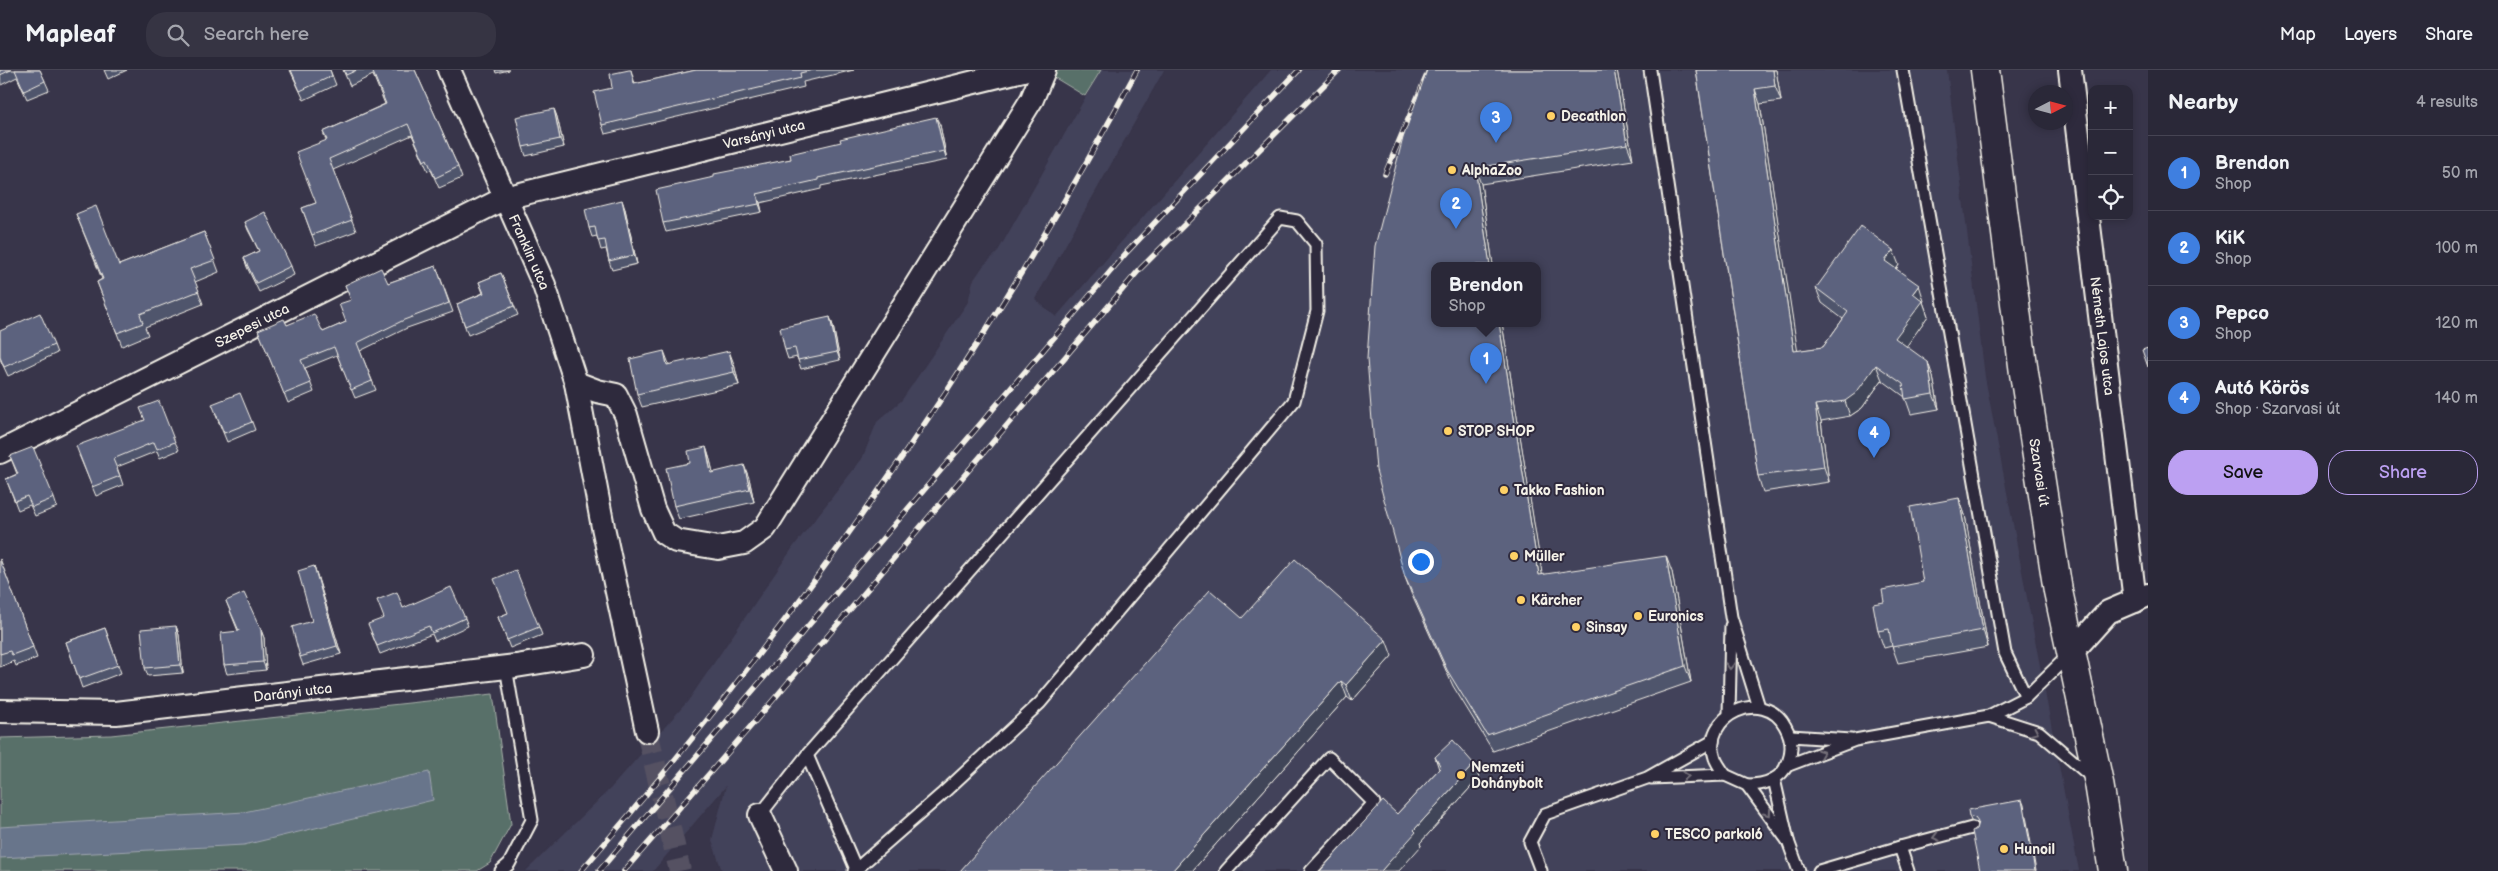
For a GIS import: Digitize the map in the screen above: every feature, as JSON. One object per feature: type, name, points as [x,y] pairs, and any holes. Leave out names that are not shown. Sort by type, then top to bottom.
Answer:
[{"type":"main road","name":"Szarvasi út","points":[[1985,70],[2024,374],[2058,591],[2099,784],[2113,871]]},
{"type":"street","name":"Franklin utca","points":[[449,70],[544,285],[576,383],[603,526],[647,731]]},
{"type":"street","name":"Varsányi utca","points":[[505,198],[1023,70]]},
{"type":"street","points":[[576,383],[596,391],[616,395],[626,415],[653,508],[664,533],[676,541],[718,548],[744,543],[765,528],[1032,99],[1044,70]]},
{"type":"street","name":"Németh Lajos utca","points":[[2070,70],[2141,598]]},
{"type":"street","name":"Szepesi utca","points":[[0,452],[505,198]]},
{"type":"street","points":[[2072,652],[2108,612],[2141,598]]},
{"type":"street","name":"Darányi utca","points":[[0,711],[116,714],[506,667],[584,655]]},
{"type":"street","points":[[760,815],[786,871]]},
{"type":"lane","points":[[1650,70],[1731,617],[1759,707]]},
{"type":"lane","points":[[1903,70],[2005,652],[2026,697]]},
{"type":"lane","points":[[760,815],[807,755],[1280,218],[1297,221],[1316,244],[1317,312],[1294,401],[1040,703],[941,795],[855,870],[807,755]]},
{"type":"lane","points":[[1728,714],[1731,617]]},
{"type":"lane","points":[[1786,766],[1855,740],[1989,716],[2026,697],[2072,652]]},
{"type":"lane","points":[[501,871],[509,864],[532,820],[506,667]]},
{"type":"lane","points":[[1647,778],[1725,774],[1747,785],[1760,785],[1774,780],[1786,766],[1791,754],[1790,736],[1782,719],[1773,712],[1759,707],[1741,708],[1728,714],[1720,724],[1713,741],[1715,758],[1725,774]]},
{"type":"lane","points":[[1989,716],[2039,732],[2099,784]]},
{"type":"lane","points":[[1790,736],[1855,740]]},
{"type":"lane","points":[[1541,871],[1530,842],[1545,814],[1647,778],[1713,741]]},
{"type":"lane","points":[[1226,871],[1329,758],[1374,803],[1311,871]]},
{"type":"lane","points":[[1774,780],[1788,841],[1799,871]]},
{"type":"lane","points":[[1747,785],[1788,841]]},
{"type":"lane","points":[[1819,871],[1972,828]]},
{"type":"lane","points":[[1900,847],[1908,871]]},
{"type":"shaded area","points":[[1101,70],[1164,70],[1035,299],[1056,317],[1271,70],[1947,70],[1985,377],[2079,871],[722,871],[712,840],[726,786],[653,871],[526,871],[610,789],[688,701],[794,546],[862,459],[877,422],[902,400],[968,302],[973,281],[984,265],[997,253]]},
{"type":"shaded area","points":[[429,772],[433,800],[244,845],[0,858],[0,827],[244,812]]},
{"type":"green space","points":[[1049,70],[1101,70],[1085,96],[1047,73]]},
{"type":"green space","points":[[493,694],[511,824],[490,863],[477,871],[0,871],[0,738],[111,735]]},
{"type":"building","points":[[0,70],[11,70],[0,75]]},
{"type":"building","points":[[15,70],[40,70],[45,81],[24,91]]},
{"type":"building","points":[[291,70],[330,70],[332,76],[300,91]]},
{"type":"building","points":[[344,70],[357,70],[346,75]]},
{"type":"building","points":[[372,70],[415,70],[458,167],[435,178],[427,159],[424,161],[408,124],[329,159],[352,220],[312,235],[302,208],[316,203],[296,152],[327,140],[323,132],[386,104]]},
{"type":"building","points":[[631,70],[634,84],[696,70],[813,70],[800,73],[801,78],[602,125],[594,92],[612,88],[610,74]]},
{"type":"building","name":"STOP SHOP","points":[[1427,70],[1614,70],[1627,144],[1475,168],[1490,262],[1431,262],[1431,327],[1500,327],[1539,575],[1666,556],[1685,666],[1487,735],[1447,670],[1405,577],[1376,470],[1367,359],[1375,246],[1403,138]]},
{"type":"building","points":[[1696,70],[1773,70],[1775,86],[1755,89],[1794,351],[1823,347],[1848,312],[1816,288],[1861,226],[1893,250],[1885,261],[1919,285],[1913,293],[1923,301],[1895,338],[1928,362],[1933,394],[1905,399],[1903,384],[1876,365],[1856,393],[1845,401],[1815,405],[1824,467],[1758,476]]},
{"type":"building","points":[[554,109],[560,139],[523,147],[516,117]]},
{"type":"building","points":[[936,117],[944,151],[818,178],[818,180],[757,194],[759,204],[663,223],[656,190],[714,177],[714,174],[791,159],[790,154],[841,142],[840,139]]},
{"type":"building","points":[[622,200],[634,255],[609,261],[605,240],[598,241],[595,227],[589,228],[585,209]]},
{"type":"building","points":[[96,206],[119,265],[204,232],[215,260],[190,269],[199,291],[140,314],[143,323],[117,333],[97,282],[103,279],[76,214]]},
{"type":"building","points":[[265,212],[291,266],[256,283],[244,258],[259,251],[245,222]]},
{"type":"building","points":[[436,266],[449,303],[404,320],[357,343],[372,381],[351,390],[334,347],[301,360],[311,383],[284,394],[258,330],[284,319],[287,325],[314,314],[323,332],[346,322],[339,304],[351,300],[345,285],[381,268],[388,283]]},
{"type":"building","points":[[501,273],[514,306],[465,326],[457,304],[484,293],[479,282]]},
{"type":"building","points":[[40,313],[54,345],[4,367],[0,357],[0,331]]},
{"type":"building","points":[[830,317],[837,352],[798,360],[795,348],[785,350],[780,328]]},
{"type":"building","points":[[2148,348],[2148,367],[2142,350]]},
{"type":"building","points":[[664,351],[667,365],[729,351],[734,372],[637,394],[630,359]]},
{"type":"building","points":[[240,393],[252,422],[224,433],[212,404]]},
{"type":"building","points":[[159,401],[175,442],[157,449],[154,442],[113,459],[120,476],[92,487],[76,446],[145,420],[140,408]]},
{"type":"building","points":[[33,447],[54,498],[32,507],[27,496],[15,501],[6,479],[18,474],[10,456]]},
{"type":"building","points":[[706,447],[711,473],[744,465],[750,489],[674,506],[666,468],[690,463],[688,451]]},
{"type":"building","points":[[1959,498],[1983,630],[1892,647],[1889,629],[1878,631],[1873,604],[1884,602],[1882,590],[1923,582],[1910,507]]},
{"type":"building","points":[[0,559],[33,647],[12,655],[10,651],[0,654]]},
{"type":"building","points":[[1295,559],[1386,640],[1346,685],[1341,681],[1172,871],[960,871],[1210,590],[1242,618]]},
{"type":"building","points":[[314,566],[337,646],[300,657],[292,627],[312,621],[298,571]]},
{"type":"building","points":[[516,570],[539,627],[507,640],[498,617],[508,613],[494,579]]},
{"type":"building","points":[[451,587],[465,618],[432,633],[429,626],[377,646],[368,624],[384,618],[377,600],[397,592],[403,608]]},
{"type":"building","points":[[244,593],[261,630],[263,662],[224,665],[221,633],[239,631],[226,601]]},
{"type":"building","points":[[176,626],[180,665],[145,668],[141,629]]},
{"type":"building","points":[[105,628],[118,665],[79,679],[66,642]]},
{"type":"building","points":[[1453,740],[1474,764],[1414,830],[1416,832],[1381,871],[1320,871],[1383,801],[1397,814],[1441,767],[1435,757]]},
{"type":"building","name":"Hunoil","points":[[2022,800],[2035,871],[1980,871],[1972,831],[1976,829],[1978,822],[1975,818],[1969,816],[1968,810]]},
{"type":"tunnel","points":[[647,731],[680,871]]},
{"type":"railway","points":[[581,871],[737,683],[811,585],[882,486],[1016,282],[1078,177],[1137,70]]},
{"type":"railway","points":[[599,871],[1127,252],[1299,70]]},
{"type":"railway","points":[[624,871],[751,726],[1140,269],[1339,70]]},
{"type":"railway","points":[[1385,174],[1429,70]]},
{"type":"place","name":"Decathlon","points":[[1551,116]]},
{"type":"place","name":"Pepco","points":[[1496,143]]},
{"type":"place","name":"AlphaZoo","points":[[1452,170]]},
{"type":"place","name":"KiK","points":[[1456,229]]},
{"type":"place","name":"Brendon","points":[[1486,384]]},
{"type":"place","name":"STOP SHOP","points":[[1448,431]]},
{"type":"place","name":"Autó Körös","points":[[1874,458]]},
{"type":"place","name":"Takko Fashion","points":[[1504,490]]},
{"type":"place","name":"Müller","points":[[1514,556]]},
{"type":"place","name":"Kärcher","points":[[1521,600]]},
{"type":"place","name":"Euronics","points":[[1638,616]]},
{"type":"place","name":"Sinsay","points":[[1576,627]]},
{"type":"place","name":"Nemzeti Dohánybolt","points":[[1461,775]]},
{"type":"place","name":"TESCO parkoló","points":[[1655,834]]},
{"type":"place","name":"Hunoil","points":[[2004,849]]}]
